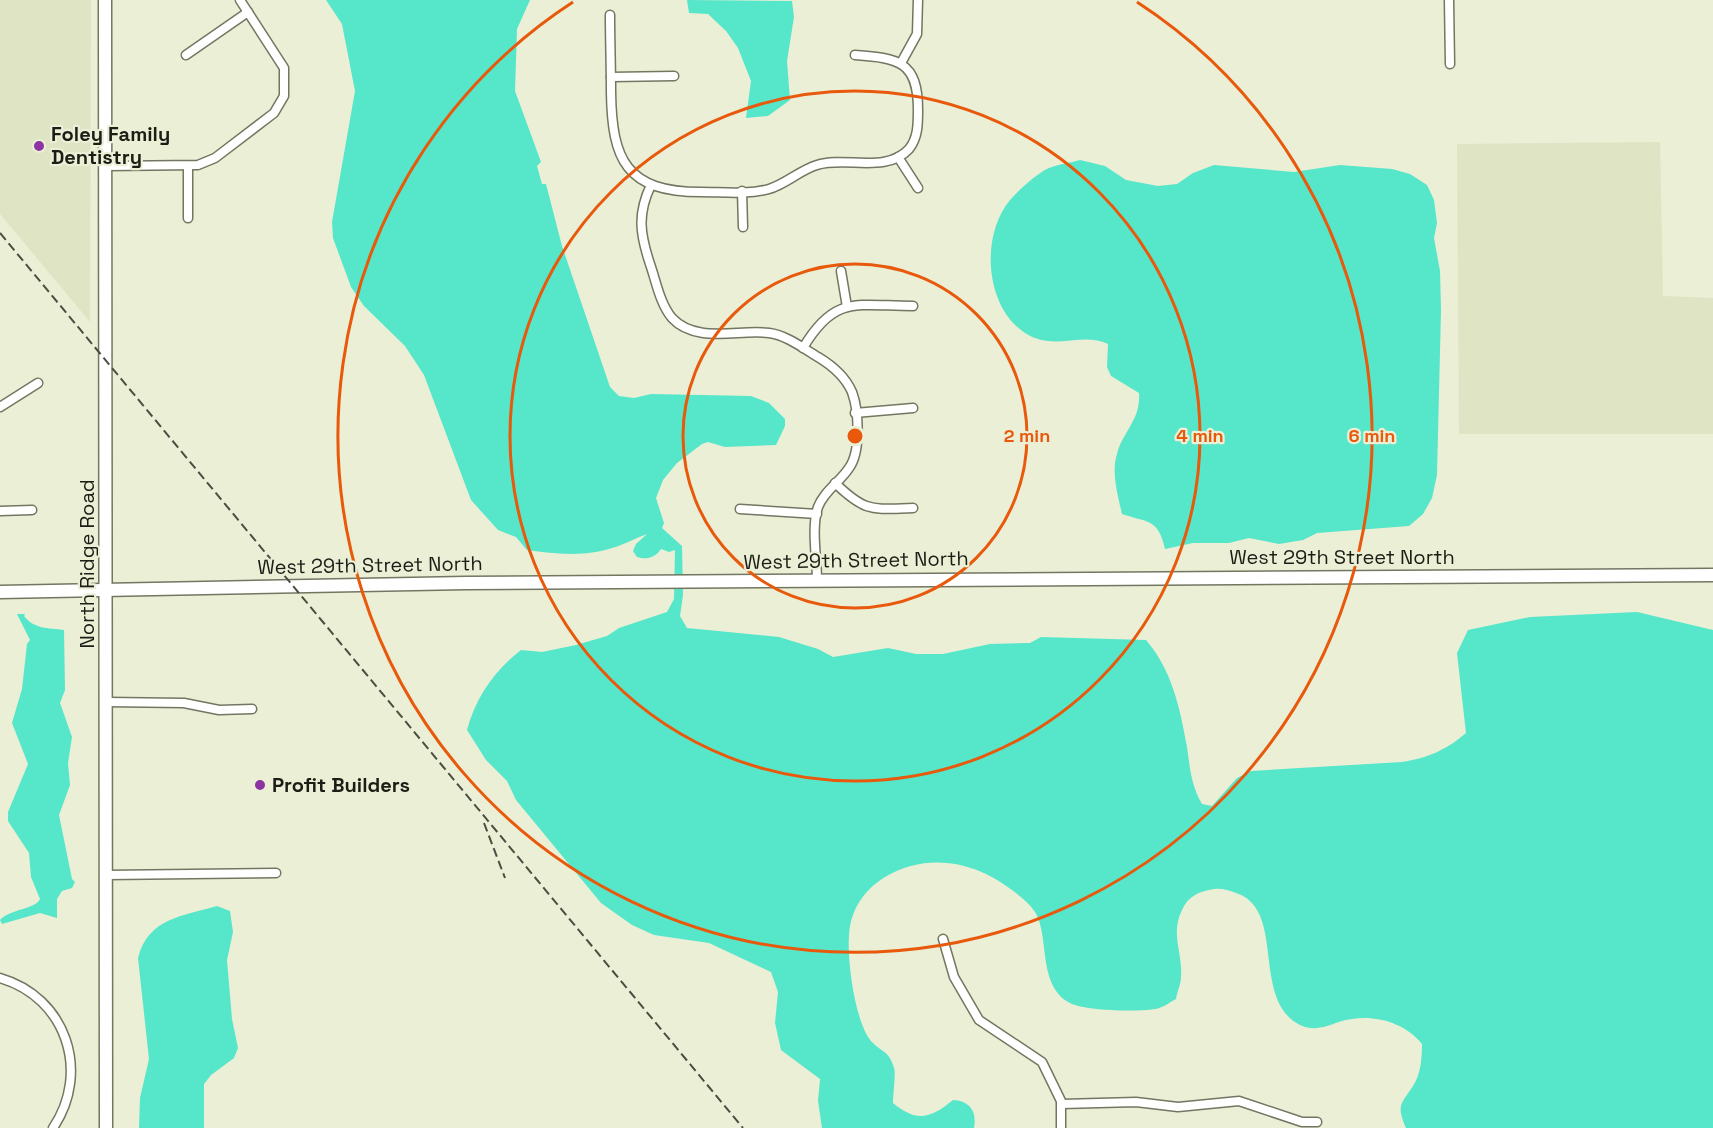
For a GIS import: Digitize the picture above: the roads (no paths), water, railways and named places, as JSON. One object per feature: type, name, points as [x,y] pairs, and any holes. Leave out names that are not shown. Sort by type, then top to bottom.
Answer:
[{"type":"main road","name":"North Ridge Road","points":[[105,0],[106,1128]]},
{"type":"main road","name":"West 29th Street North","points":[[0,592],[466,582],[1713,574]]},
{"type":"street","points":[[106,166],[188,166],[215,158],[268,120],[284,96],[285,76],[281,60],[240,0]]},
{"type":"street","points":[[901,63],[917,34],[918,0]]},
{"type":"street","points":[[1449,0],[1450,64]]},
{"type":"street","points":[[186,55],[248,12]]},
{"type":"street","points":[[610,15],[611,122],[616,147],[633,173],[651,185],[678,192],[768,190],[821,164],[882,162],[898,158],[910,147],[918,123],[916,83],[901,63],[886,57],[855,55]]},
{"type":"street","points":[[611,77],[674,76]]},
{"type":"street","points":[[898,158],[918,188]]},
{"type":"street","points":[[188,166],[188,218]]},
{"type":"street","points":[[651,185],[640,216],[641,237],[663,303],[672,318],[692,331],[767,332],[784,337],[827,362],[841,375],[852,393],[855,413],[855,455],[849,469],[822,499],[816,514],[817,580]]},
{"type":"street","points":[[742,191],[743,227]]},
{"type":"street","points":[[841,271],[847,307]]},
{"type":"street","points":[[802,348],[821,320],[847,307],[913,306]]},
{"type":"street","points":[[0,407],[38,383]]},
{"type":"street","points":[[855,413],[913,408]]},
{"type":"street","points":[[835,483],[855,502],[868,508],[913,508]]},
{"type":"street","points":[[740,509],[816,514]]},
{"type":"street","points":[[0,511],[32,510]]},
{"type":"street","points":[[107,702],[184,703],[219,710],[252,709]]},
{"type":"street","points":[[106,875],[276,873]]},
{"type":"street","points":[[943,939],[954,977],[979,1020],[1042,1062],[1054,1080],[1062,1104],[1061,1128]]},
{"type":"street","points":[[0,978],[35,995],[51,1011],[69,1044],[71,1084],[67,1103],[52,1128]]},
{"type":"street","points":[[1062,1104],[1136,1102],[1178,1107],[1239,1101],[1302,1122],[1317,1122]]},
{"type":"water","points":[[326,0],[530,0],[517,29],[515,91],[541,162],[537,166],[542,184],[546,184],[562,246],[610,387],[619,396],[634,398],[651,394],[751,396],[769,403],[785,419],[785,426],[776,445],[725,447],[708,442],[677,463],[663,480],[656,498],[664,523],[662,528],[682,546],[683,595],[680,616],[687,628],[779,637],[818,649],[833,657],[888,648],[916,654],[943,654],[990,644],[1030,643],[1041,637],[1146,640],[1162,664],[1174,690],[1195,790],[1202,804],[1212,806],[1237,778],[1251,771],[1402,762],[1428,756],[1444,749],[1466,733],[1457,653],[1468,630],[1530,617],[1637,612],[1713,630],[1713,1128],[1406,1128],[1401,1114],[1401,1105],[1418,1076],[1422,1044],[1408,1031],[1391,1022],[1362,1018],[1314,1028],[1300,1025],[1285,1013],[1276,996],[1260,917],[1251,902],[1236,893],[1222,889],[1209,890],[1195,895],[1185,905],[1177,927],[1181,977],[1176,999],[1155,1009],[1124,1011],[1099,1009],[1070,1003],[1053,985],[1048,973],[1039,922],[1035,912],[1024,900],[998,880],[982,872],[950,863],[934,862],[901,869],[877,882],[865,895],[855,909],[850,927],[851,975],[856,1006],[865,1032],[871,1041],[887,1055],[894,1068],[893,1103],[909,1114],[924,1116],[938,1111],[953,1100],[964,1102],[973,1112],[974,1128],[822,1128],[818,1101],[820,1079],[781,1050],[775,1023],[778,992],[771,972],[709,943],[654,935],[632,925],[601,903],[516,800],[507,781],[486,760],[467,730],[475,707],[487,686],[502,667],[521,650],[542,652],[576,645],[607,636],[619,628],[667,612],[674,599],[675,550],[669,552],[661,549],[650,558],[637,557],[633,551],[636,544],[647,534],[616,547],[591,553],[527,550],[516,537],[498,530],[471,500],[424,375],[405,346],[364,306],[351,287],[333,238],[332,222],[355,91],[342,24]]},
{"type":"water","points":[[687,0],[792,1],[794,17],[787,61],[790,100],[768,116],[746,118],[751,81],[738,48],[726,31],[708,14],[689,13]]},
{"type":"water","points":[[1080,160],[1105,166],[1126,180],[1158,186],[1177,184],[1193,173],[1214,165],[1294,172],[1340,165],[1392,169],[1410,174],[1427,185],[1434,200],[1437,223],[1434,238],[1440,271],[1441,310],[1437,475],[1432,498],[1423,514],[1409,526],[1317,533],[1303,540],[1279,544],[1249,538],[1229,543],[1193,543],[1165,549],[1159,532],[1151,523],[1122,514],[1116,484],[1115,461],[1137,411],[1139,393],[1111,376],[1107,367],[1108,344],[1088,339],[1047,341],[1025,333],[1012,321],[1002,306],[991,270],[994,232],[1000,215],[1010,200],[1044,170]]},
{"type":"water","points":[[17,614],[25,614],[28,620],[37,626],[64,630],[65,690],[60,703],[72,737],[68,763],[70,785],[59,815],[72,879],[75,882],[72,888],[62,891],[57,899],[57,918],[40,913],[2,924],[0,920],[4,916],[33,905],[40,899],[31,877],[29,853],[8,821],[8,812],[28,764],[12,723],[22,689],[27,644],[30,640]]},
{"type":"water","points":[[217,906],[230,911],[233,932],[227,960],[232,1019],[238,1048],[234,1058],[211,1075],[204,1084],[204,1128],[139,1128],[140,1098],[149,1059],[138,958],[150,934],[158,927],[180,916]]},
{"type":"railway","points":[[0,233],[743,1128]]},
{"type":"railway","points":[[484,823],[505,878]]},
{"type":"place","name":"Foley Family Dentistry","points":[[39,146]]},
{"type":"place","name":"Profit Builders","points":[[260,785]]}]
